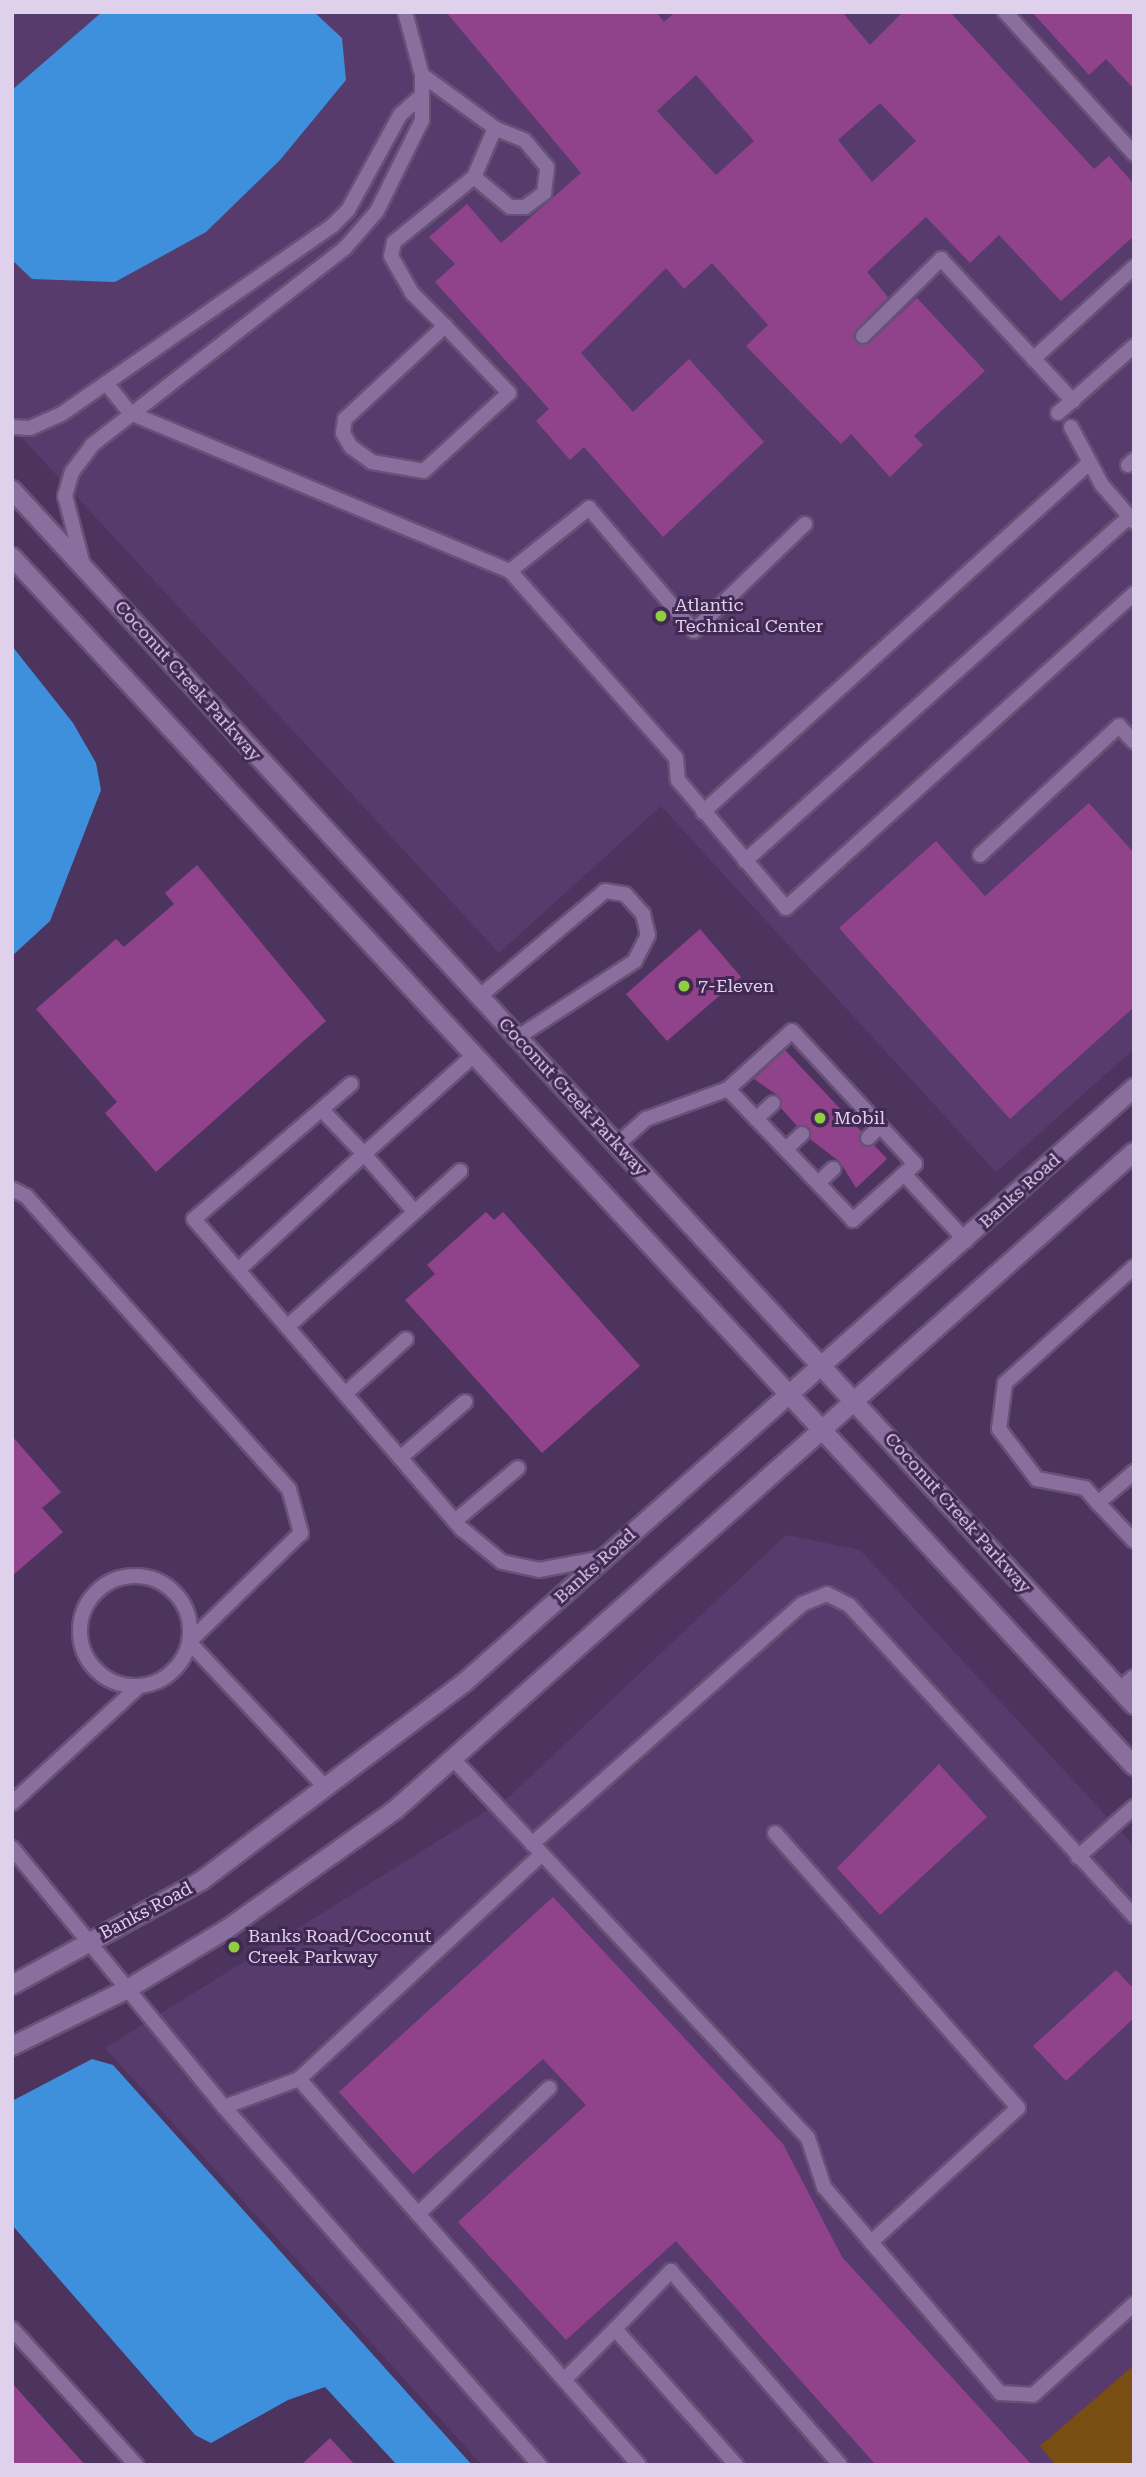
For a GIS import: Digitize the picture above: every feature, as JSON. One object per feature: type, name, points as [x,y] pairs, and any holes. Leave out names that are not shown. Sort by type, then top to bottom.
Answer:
[{"type":"main road","name":"Coconut Creek Parkway","points":[[12,490],[1134,1705]]},
{"type":"main road","points":[[12,557],[1134,1766]]},
{"type":"main road","name":"Banks Road","points":[[12,1985],[201,1881],[465,1682],[966,1241],[1134,1088]]},
{"type":"main road","points":[[12,2046],[126,1990],[313,1871],[455,1761],[1134,1152]]},
{"type":"lane","points":[[83,566],[65,496],[72,471],[130,413],[362,230],[422,120],[419,98],[422,75],[405,12]]},
{"type":"lane","points":[[1006,12],[1134,154]]},
{"type":"lane","points":[[422,75],[495,128],[524,140],[547,167],[544,193],[525,207],[510,207],[474,177]]},
{"type":"lane","points":[[12,427],[30,428],[63,413],[332,226],[348,210],[400,115],[419,98]]},
{"type":"lane","points":[[445,326],[345,419],[343,433],[351,447],[372,462],[424,471],[509,393],[399,277],[391,256],[394,242],[474,177],[495,128]]},
{"type":"lane","points":[[863,336],[942,259],[1073,401]]},
{"type":"lane","points":[[1033,359],[1134,267]]},
{"type":"lane","points":[[1058,413],[1134,346]]},
{"type":"lane","points":[[106,383],[130,413],[510,571],[676,758],[678,780],[786,908],[1134,594]]},
{"type":"lane","points":[[745,861],[1131,519],[1088,464],[1071,427]]},
{"type":"lane","points":[[703,812],[1088,464]]},
{"type":"lane","points":[[510,571],[589,508],[694,631],[805,524]]},
{"type":"lane","points":[[980,855],[1119,726],[1134,742]]},
{"type":"lane","points":[[480,996],[605,891],[625,894],[643,914],[648,935],[635,961],[518,1037]]},
{"type":"lane","points":[[618,1144],[646,1119],[729,1089],[792,1031],[915,1164],[853,1220],[729,1089]]},
{"type":"lane","points":[[239,1270],[473,1056]]},
{"type":"lane","points":[[808,1072],[820,1061]]},
{"type":"lane","points":[[351,1084],[194,1219],[455,1521],[502,1562],[539,1570],[604,1558]]},
{"type":"lane","points":[[836,1103],[848,1092]]},
{"type":"lane","points":[[756,1119],[773,1103]]},
{"type":"lane","points":[[322,1110],[415,1212]]},
{"type":"lane","points":[[868,1138],[880,1126]]},
{"type":"lane","points":[[786,1149],[802,1134]]},
{"type":"lane","points":[[818,1184],[833,1169]]},
{"type":"lane","points":[[288,1327],[460,1171]]},
{"type":"lane","points":[[904,1174],[966,1241]]},
{"type":"lane","points":[[12,1189],[26,1196],[289,1489],[301,1533],[189,1642],[166,1678],[138,1687],[12,1803]]},
{"type":"lane","points":[[1134,1267],[1006,1383],[999,1429],[1037,1479],[1085,1488],[1134,1541]]},
{"type":"lane","points":[[345,1394],[407,1339]]},
{"type":"lane","points":[[401,1458],[465,1402]]},
{"type":"lane","points":[[455,1521],[518,1468]]},
{"type":"lane","points":[[1098,1503],[1134,1472]]},
{"type":"lane","points":[[138,1687],[110,1681],[88,1662],[80,1620],[93,1594],[131,1576],[159,1581],[184,1607],[189,1642],[326,1787]]},
{"type":"lane","points":[[224,2107],[299,2079],[537,1849],[802,1604],[827,1594],[849,1605],[1134,1916]]},
{"type":"lane","points":[[1120,1689],[1134,1677]]},
{"type":"lane","points":[[455,1761],[808,2138],[824,2187],[1000,2393],[1014,2399],[1033,2395],[1134,2304]]},
{"type":"lane","points":[[1078,1857],[1134,1807]]},
{"type":"lane","points":[[775,1833],[1018,2108],[871,2242]]},
{"type":"lane","points":[[12,1848],[86,1943],[224,2107],[540,2465]]},
{"type":"lane","points":[[299,2079],[639,2465]]},
{"type":"lane","points":[[418,2214],[549,2088]]},
{"type":"lane","points":[[564,2380],[671,2271],[840,2465]]},
{"type":"lane","points":[[12,2329],[136,2465]]},
{"type":"lane","points":[[615,2329],[736,2465]]},
{"type":"shaded area","name":"Atlantic Technical Center","points":[[12,12],[1134,12],[1134,1049],[996,1172],[661,806],[499,953],[12,427]]},
{"type":"shaded area","points":[[786,1535],[860,1550],[1134,1846],[1134,2465],[482,2465],[105,2048],[509,1797]]},
{"type":"shaded area","points":[[1134,2365],[1134,2465],[1056,2465],[1040,2446]]},
{"type":"water","points":[[102,12],[314,12],[342,38],[346,80],[280,160],[206,232],[115,282],[32,279],[12,260],[12,90]]},
{"type":"water","points":[[12,646],[73,723],[96,763],[101,790],[50,921],[12,956]]},
{"type":"water","points":[[92,2059],[113,2065],[472,2465],[397,2465],[325,2387],[288,2400],[211,2443],[195,2435],[12,2225],[12,2101]]},
{"type":"building","points":[[446,12],[656,12],[664,22],[675,12],[842,12],[870,45],[903,12],[950,12],[1094,169],[1109,156],[1134,184],[1134,236],[1061,301],[999,235],[970,263],[926,217],[867,272],[888,297],[856,330],[857,343],[869,343],[917,298],[985,371],[914,436],[923,445],[890,477],[851,434],[841,444],[746,346],[768,325],[712,263],[684,289],[666,268],[581,353],[633,412],[689,359],[764,442],[663,537],[584,447],[570,460],[536,421],[549,409],[435,282],[455,264],[429,237],[467,204],[501,243],[581,173]],"holes":[[[696,75],[754,141],[716,175],[657,111]],[[880,103],[916,141],[872,182],[838,140]]]},
{"type":"building","points":[[1032,12],[1134,12],[1134,89],[1106,59],[1089,75]]},
{"type":"building","points":[[1089,803],[1134,853],[1134,1007],[1010,1119],[839,928],[936,841],[985,896]]},
{"type":"building","points":[[197,865],[326,1021],[156,1172],[105,1113],[117,1102],[36,1009],[116,939],[124,947],[174,904],[165,893]]},
{"type":"building","name":"7-Eleven","points":[[700,929],[741,977],[667,1041],[626,994]]},
{"type":"building","name":"Mobil","points":[[785,1050],[861,1131],[861,1144],[874,1145],[887,1159],[856,1188],[840,1162],[810,1139],[808,1127],[797,1126],[781,1108],[780,1097],[754,1079]]},
{"type":"building","points":[[486,1212],[494,1220],[503,1212],[640,1366],[542,1453],[405,1300],[435,1274],[427,1265]]},
{"type":"building","points":[[12,1436],[61,1492],[42,1508],[63,1532],[12,1576]]},
{"type":"building","points":[[939,1764],[987,1817],[880,1915],[837,1868]]},
{"type":"building","points":[[553,1897],[783,2144],[842,2257],[1032,2465],[876,2465],[676,2241],[566,2340],[458,2222],[586,2105],[543,2059],[413,2174],[339,2092]]},
{"type":"building","points":[[1116,1970],[1134,1989],[1134,2018],[1066,2081],[1033,2046]]},
{"type":"building","points":[[12,2383],[85,2465],[12,2465]]},
{"type":"building","points":[[330,2438],[355,2465],[301,2465]]},
{"type":"place","name":"Atlantic Technical Center","points":[[661,616]]},
{"type":"place","name":"7-Eleven","points":[[684,986]]},
{"type":"place","name":"Mobil","points":[[820,1118]]},
{"type":"place","name":"Banks Road/Coconut Creek Parkway","points":[[234,1947]]}]
